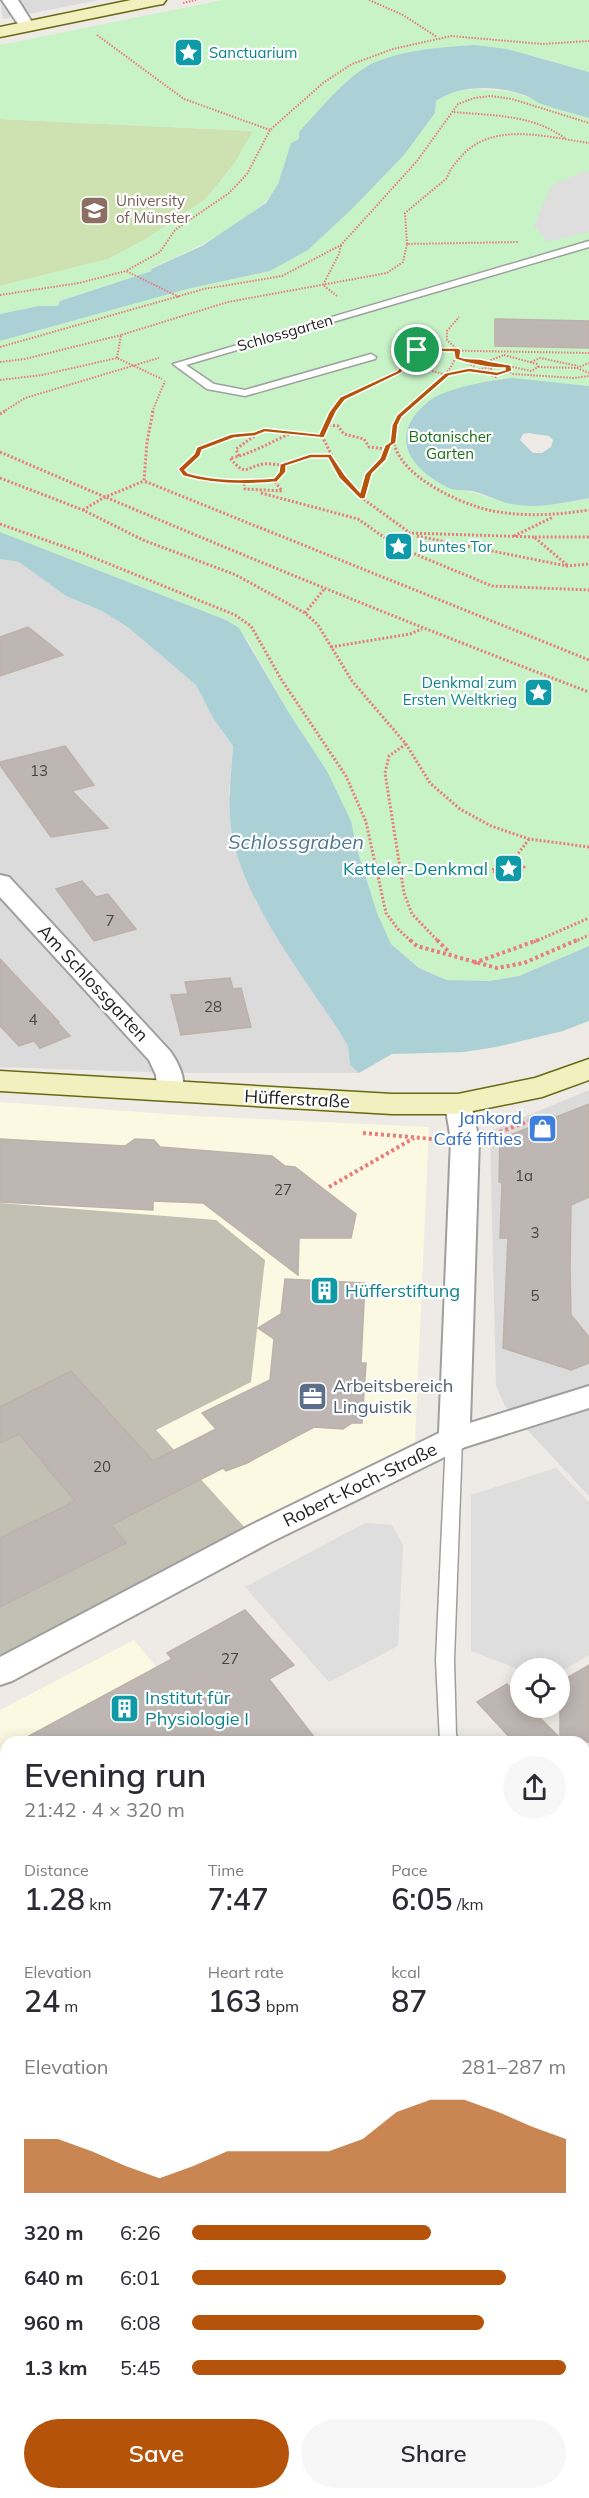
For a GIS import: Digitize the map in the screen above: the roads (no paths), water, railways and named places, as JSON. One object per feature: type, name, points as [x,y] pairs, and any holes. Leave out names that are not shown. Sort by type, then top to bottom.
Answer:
[{"type":"street","points":[[10,0],[27,27]]},
{"type":"street","points":[[0,32],[158,0]]},
{"type":"street","name":"Am Schlossgarten","points":[[0,882],[161,1057],[169,1075],[170,1091]]},
{"type":"street","name":"Hüfferstraße","points":[[0,1081],[392,1104],[458,1104],[542,1087],[589,1069]]},
{"type":"street","name":"Robert-Koch-Straße","points":[[0,1672],[260,1534],[454,1439],[465,1140],[458,1104]]},
{"type":"street","points":[[454,1439],[589,1396]]},
{"type":"lane","name":"Schlossgarten","points":[[371,357],[245,393],[211,387],[178,364],[589,244]]},
{"type":"lane","points":[[447,1736],[445,1660],[454,1439]]},
{"type":"water","points":[[475,45],[507,49],[589,72],[589,118],[539,103],[516,92],[492,88],[468,89],[446,95],[436,101],[435,113],[404,155],[353,208],[308,250],[270,271],[187,289],[0,341],[0,314],[39,306],[58,306],[60,301],[152,271],[151,269],[202,246],[266,203],[278,184],[291,143],[299,139],[299,132],[346,82],[367,66],[414,51]]},
{"type":"water","points":[[513,378],[589,386],[589,498],[541,506],[511,504],[472,491],[449,488],[423,471],[414,461],[408,450],[406,438],[409,426],[416,414],[429,401],[446,392]],"holes":[[[528,433],[549,436],[553,440],[551,447],[542,453],[533,453],[520,440],[523,434]]]},
{"type":"water","name":"Schlossgraben","points":[[0,532],[226,620],[239,628],[289,713],[327,771],[351,821],[357,849],[377,913],[391,944],[419,968],[447,980],[489,981],[519,976],[589,946],[589,1021],[563,1031],[496,1047],[464,1052],[392,1054],[359,1073],[350,1065],[348,1046],[278,939],[251,891],[234,843],[230,819],[233,746],[213,718],[196,685],[129,628],[102,611],[66,596],[19,562],[0,559]]},
{"type":"place","name":"Sanctuarium","points":[[188,53]]},
{"type":"place","name":"University of Münster","points":[[95,210]]},
{"type":"place","name":"buntes Tor","points":[[398,547]]},
{"type":"place","name":"Denkmal zum Ersten Weltkrieg","points":[[538,692]]},
{"type":"place","name":"Ketteler-Denkmal","points":[[509,869]]},
{"type":"place","name":"Jankord Café fifties","points":[[543,1128]]},
{"type":"place","name":"Hüfferstiftung","points":[[324,1291]]},
{"type":"place","name":"Arbeitsbereich Linguistik","points":[[312,1396]]},
{"type":"place","name":"Institut für Physiologie I","points":[[124,1708]]},
{"type":"park label","name":"Botanischer Garten","points":[[450,446]]}]
